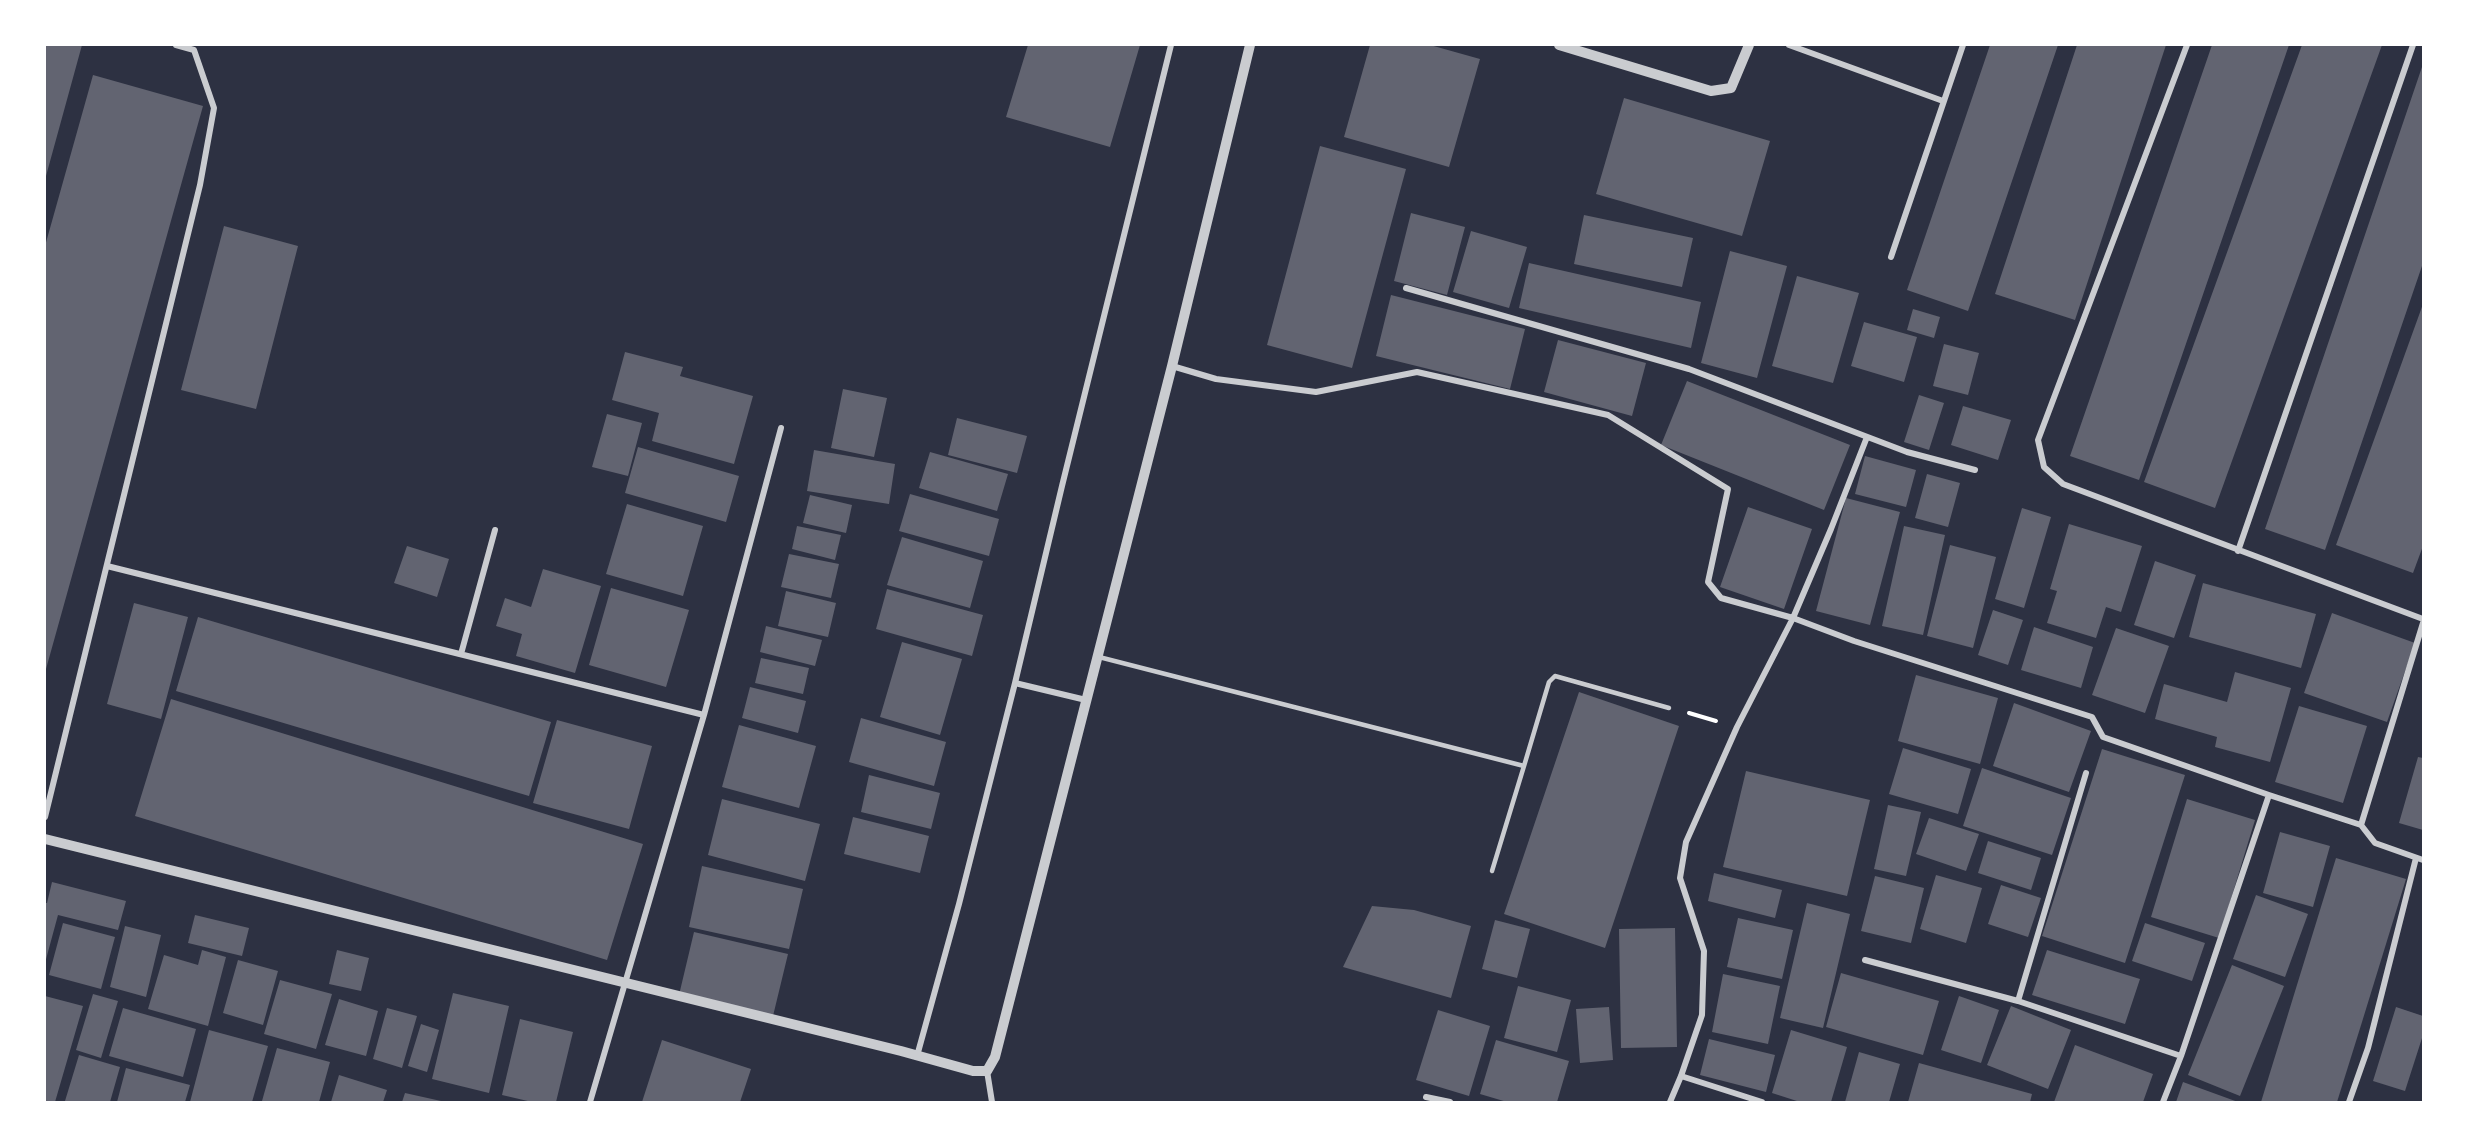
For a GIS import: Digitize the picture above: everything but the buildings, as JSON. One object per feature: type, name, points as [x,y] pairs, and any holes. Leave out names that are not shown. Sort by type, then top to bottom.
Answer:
[{"type":"street","points":[[45,817],[197,196],[214,108],[194,50],[176,45]]},
{"type":"street","points":[[917,1056],[959,904],[1015,683],[1171,45]]},
{"type":"street","points":[[992,1102],[987,1071],[995,1057],[1172,366],[1250,45]]},
{"type":"street","points":[[1559,45],[1711,91],[1731,88],[1749,45]]},
{"type":"street","points":[[1789,45],[1943,101]]},
{"type":"street","points":[[1891,257],[1963,45]]},
{"type":"street","points":[[2187,45],[2038,440],[2044,467],[2064,484],[2423,621],[2361,825]]},
{"type":"street","points":[[2238,551],[2413,45]]},
{"type":"street","points":[[1406,288],[1689,369],[1908,452],[1975,470]]},
{"type":"street","points":[[1172,366],[1216,379],[1316,392],[1418,372],[1608,415],[1728,489],[1708,582],[1721,598],[1793,618],[1854,641],[2092,717],[2103,737],[2361,825],[2375,843],[2420,859],[2368,1048],[2349,1102]]},
{"type":"street","points":[[590,1102],[704,714],[781,428]]},
{"type":"street","points":[[1670,1102],[1702,1015],[1704,951],[1680,878],[1686,842],[1737,727],[1793,618],[1831,529],[1866,437]]},
{"type":"street","points":[[461,654],[495,530]]},
{"type":"street","points":[[106,566],[704,714]]},
{"type":"street","points":[[1015,683],[1086,700]]},
{"type":"street","points":[[2018,1000],[2086,773]]},
{"type":"street","points":[[2163,1102],[2181,1056],[2269,795]]},
{"type":"street","points":[[45,839],[973,1071],[987,1071]]},
{"type":"street","points":[[1865,960],[2018,1000],[2181,1056]]},
{"type":"street","points":[[1681,1076],[1762,1102]]},
{"type":"street","points":[[1426,1097],[1450,1102]]},
{"type":"lane","points":[[1096,657],[1524,766]]},
{"type":"lane","points":[[1492,871],[1549,682],[1555,676],[1669,708]]},
{"type":"path","points":[[1669,708],[1737,727]]}]
